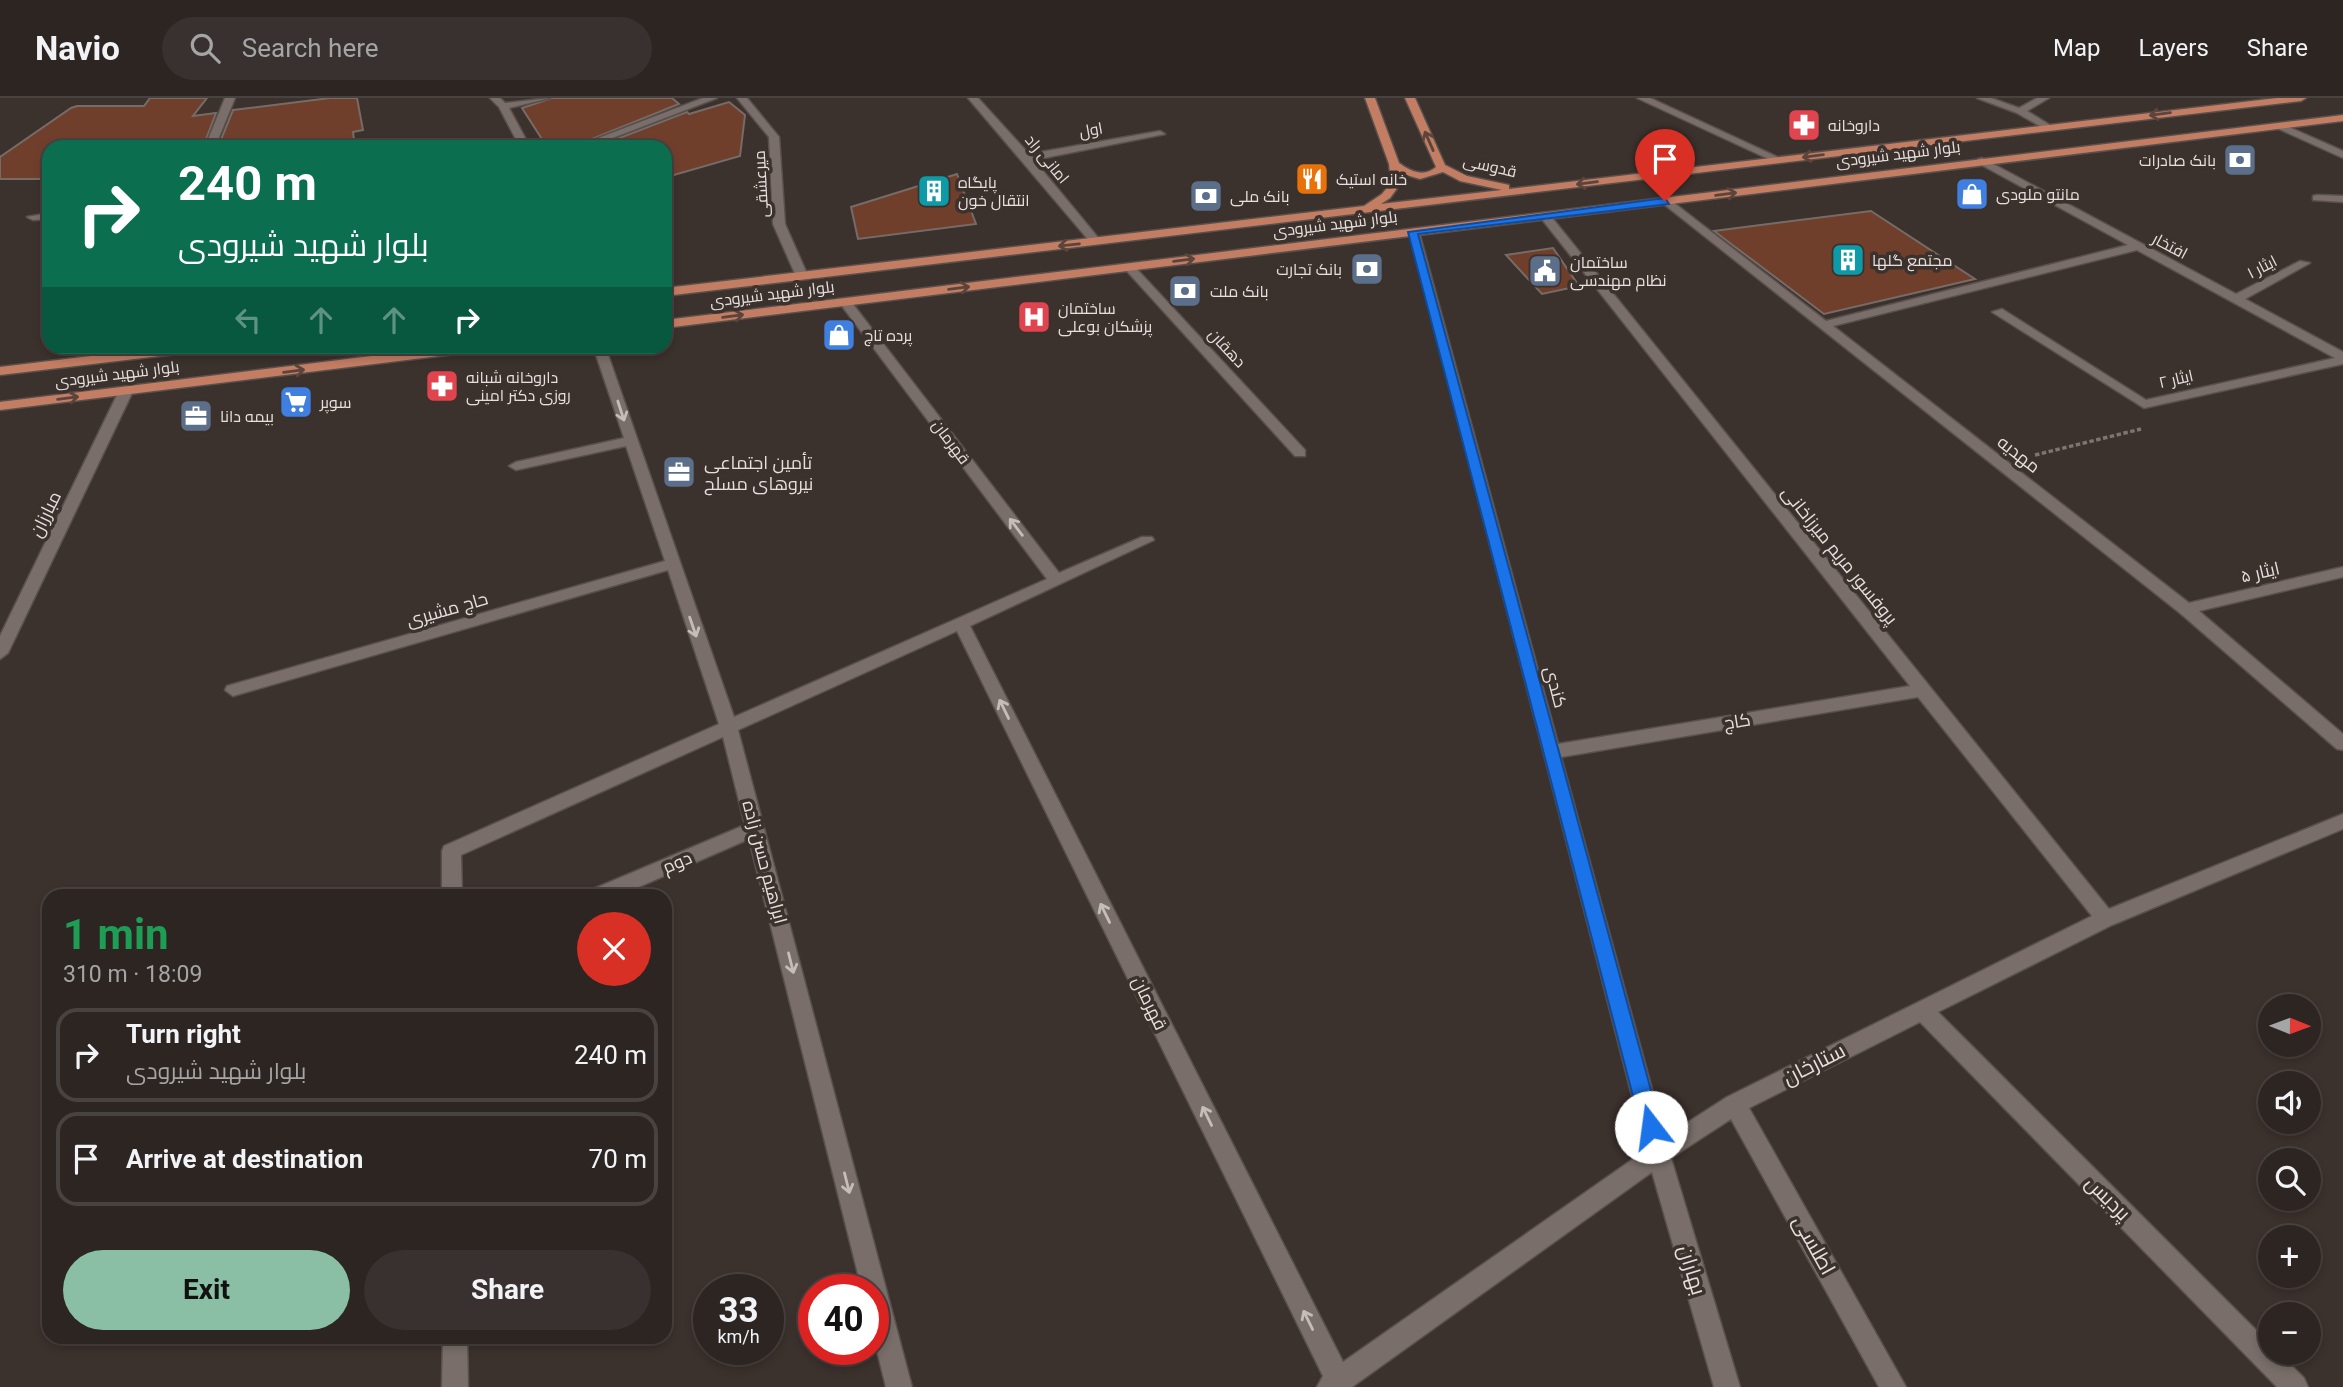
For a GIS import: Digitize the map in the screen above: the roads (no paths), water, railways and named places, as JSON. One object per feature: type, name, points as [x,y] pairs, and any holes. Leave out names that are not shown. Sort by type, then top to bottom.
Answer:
[{"type":"main road","points":[[1366,210],[1393,189],[1396,183],[1394,164],[1370,98]]},
{"type":"main road","name":"قدوسی","points":[[1410,98],[1441,167],[1464,179],[1526,191]]},
{"type":"main road","name":"بلوار شهید شیرودی","points":[[672,291],[2301,98]]},
{"type":"main road","name":"بلوار شهید شیرودی","points":[[672,323],[2343,118]]},
{"type":"main road","points":[[1394,164],[1402,171],[1422,176],[1438,173],[1441,167]]},
{"type":"main road","name":"بلوار شهید شیرودی","points":[[0,371],[121,354]]},
{"type":"main road","name":"بلوار شهید شیرودی","points":[[0,406],[423,354]]},
{"type":"street","points":[[213,140],[229,98]]},
{"type":"street","points":[[520,140],[499,102],[545,98]]},
{"type":"street","points":[[597,140],[692,101],[712,98]]},
{"type":"street","name":"میرعشقی","points":[[742,98],[774,138],[779,225],[802,276]]},
{"type":"street","name":"امانی راد","points":[[973,98],[1096,242]]},
{"type":"street","points":[[1642,98],[1779,160]]},
{"type":"street","points":[[1982,98],[2020,111],[2048,127]]},
{"type":"street","points":[[2020,111],[2044,98]]},
{"type":"street","points":[[2282,127],[2343,155]]},
{"type":"street","name":"اول","points":[[1027,158],[1160,134]]},
{"type":"street","name":"افتخار","points":[[1982,161],[2343,358]]},
{"type":"street","points":[[2317,198],[2343,199]]},
{"type":"street","name":"مهدیه","points":[[1665,201],[2186,608],[2343,744]]},
{"type":"street","points":[[33,217],[42,216]]},
{"type":"street","name":"پروفسور مریم میرزاخانی","points":[[1545,216],[2105,919]]},
{"type":"street","name":"کندی","points":[[1413,232],[1658,1154]]},
{"type":"street","points":[[1823,326],[2137,246]]},
{"type":"street","name":"ایثار ۱","points":[[2235,299],[2304,263]]},
{"type":"street","name":"دهقان","points":[[1129,267],[1300,453]]},
{"type":"street","name":"قهرمان","points":[[845,302],[1057,581]]},
{"type":"street","name":"ایثار ۲","points":[[1998,313],[2144,404],[2343,358]]},
{"type":"street","name":"ابراهیم حسن زاده","points":[[602,354],[671,564],[729,727],[899,1387]]},
{"type":"street","name":"مبارزان","points":[[0,653],[125,391]]},
{"type":"street","points":[[516,466],[631,441]]},
{"type":"street","points":[[452,889],[451,851],[1147,540]]},
{"type":"street","name":"حاج مشیری","points":[[233,690],[671,564]]},
{"type":"street","name":"ایثار ۵","points":[[2186,608],[2343,572]]},
{"type":"street","name":"قهرمان","points":[[961,624],[1334,1384]]},
{"type":"street","name":"کاج","points":[[1551,752],[1923,690]]},
{"type":"street","name":"ستارخان","points":[[1334,1384],[1658,1154],[1735,1104],[2105,919],[2343,821]]},
{"type":"street","name":"دوم","points":[[614,889],[756,828]]},
{"type":"street","name":"پردیس","points":[[1921,1009],[2295,1387]]},
{"type":"street","name":"اطلسی","points":[[1735,1104],[1893,1387]]},
{"type":"street","name":"بهاران","points":[[1658,1154],[1727,1387]]},
{"type":"street","points":[[455,1344],[455,1387]]},
{"type":"place","name":"داروخانه","points":[[1804,125]]},
{"type":"place","name":"بانک صادرات","points":[[2240,160]]},
{"type":"place","name":"خانه استیک","points":[[1312,179]]},
{"type":"place","name":"پایگاه انتقال خون","points":[[934,191]]},
{"type":"place","name":"مانتو ملودی","points":[[1972,194]]},
{"type":"place","name":"بانک ملی","points":[[1206,196]]},
{"type":"place","name":"مجتمع گلها","points":[[1848,260]]},
{"type":"place","name":"بانک تجارت","points":[[1367,269]]},
{"type":"place","name":"ساختمان نظام مهندسی","points":[[1545,271]]},
{"type":"place","name":"بانک ملت","points":[[1185,291]]},
{"type":"place","name":"ساختمان پزشکان بوعلی","points":[[1034,317]]},
{"type":"place","name":"پرده تاچ","points":[[839,335]]},
{"type":"place","name":"داروخانه شبانه روزی دکتر امینی","points":[[442,386]]},
{"type":"place","name":"سوپر","points":[[296,402]]},
{"type":"place","name":"بیمه دانا","points":[[196,416]]},
{"type":"place","name":"تأمین اجتماعی نیروهای مسلح","points":[[679,472]]}]
